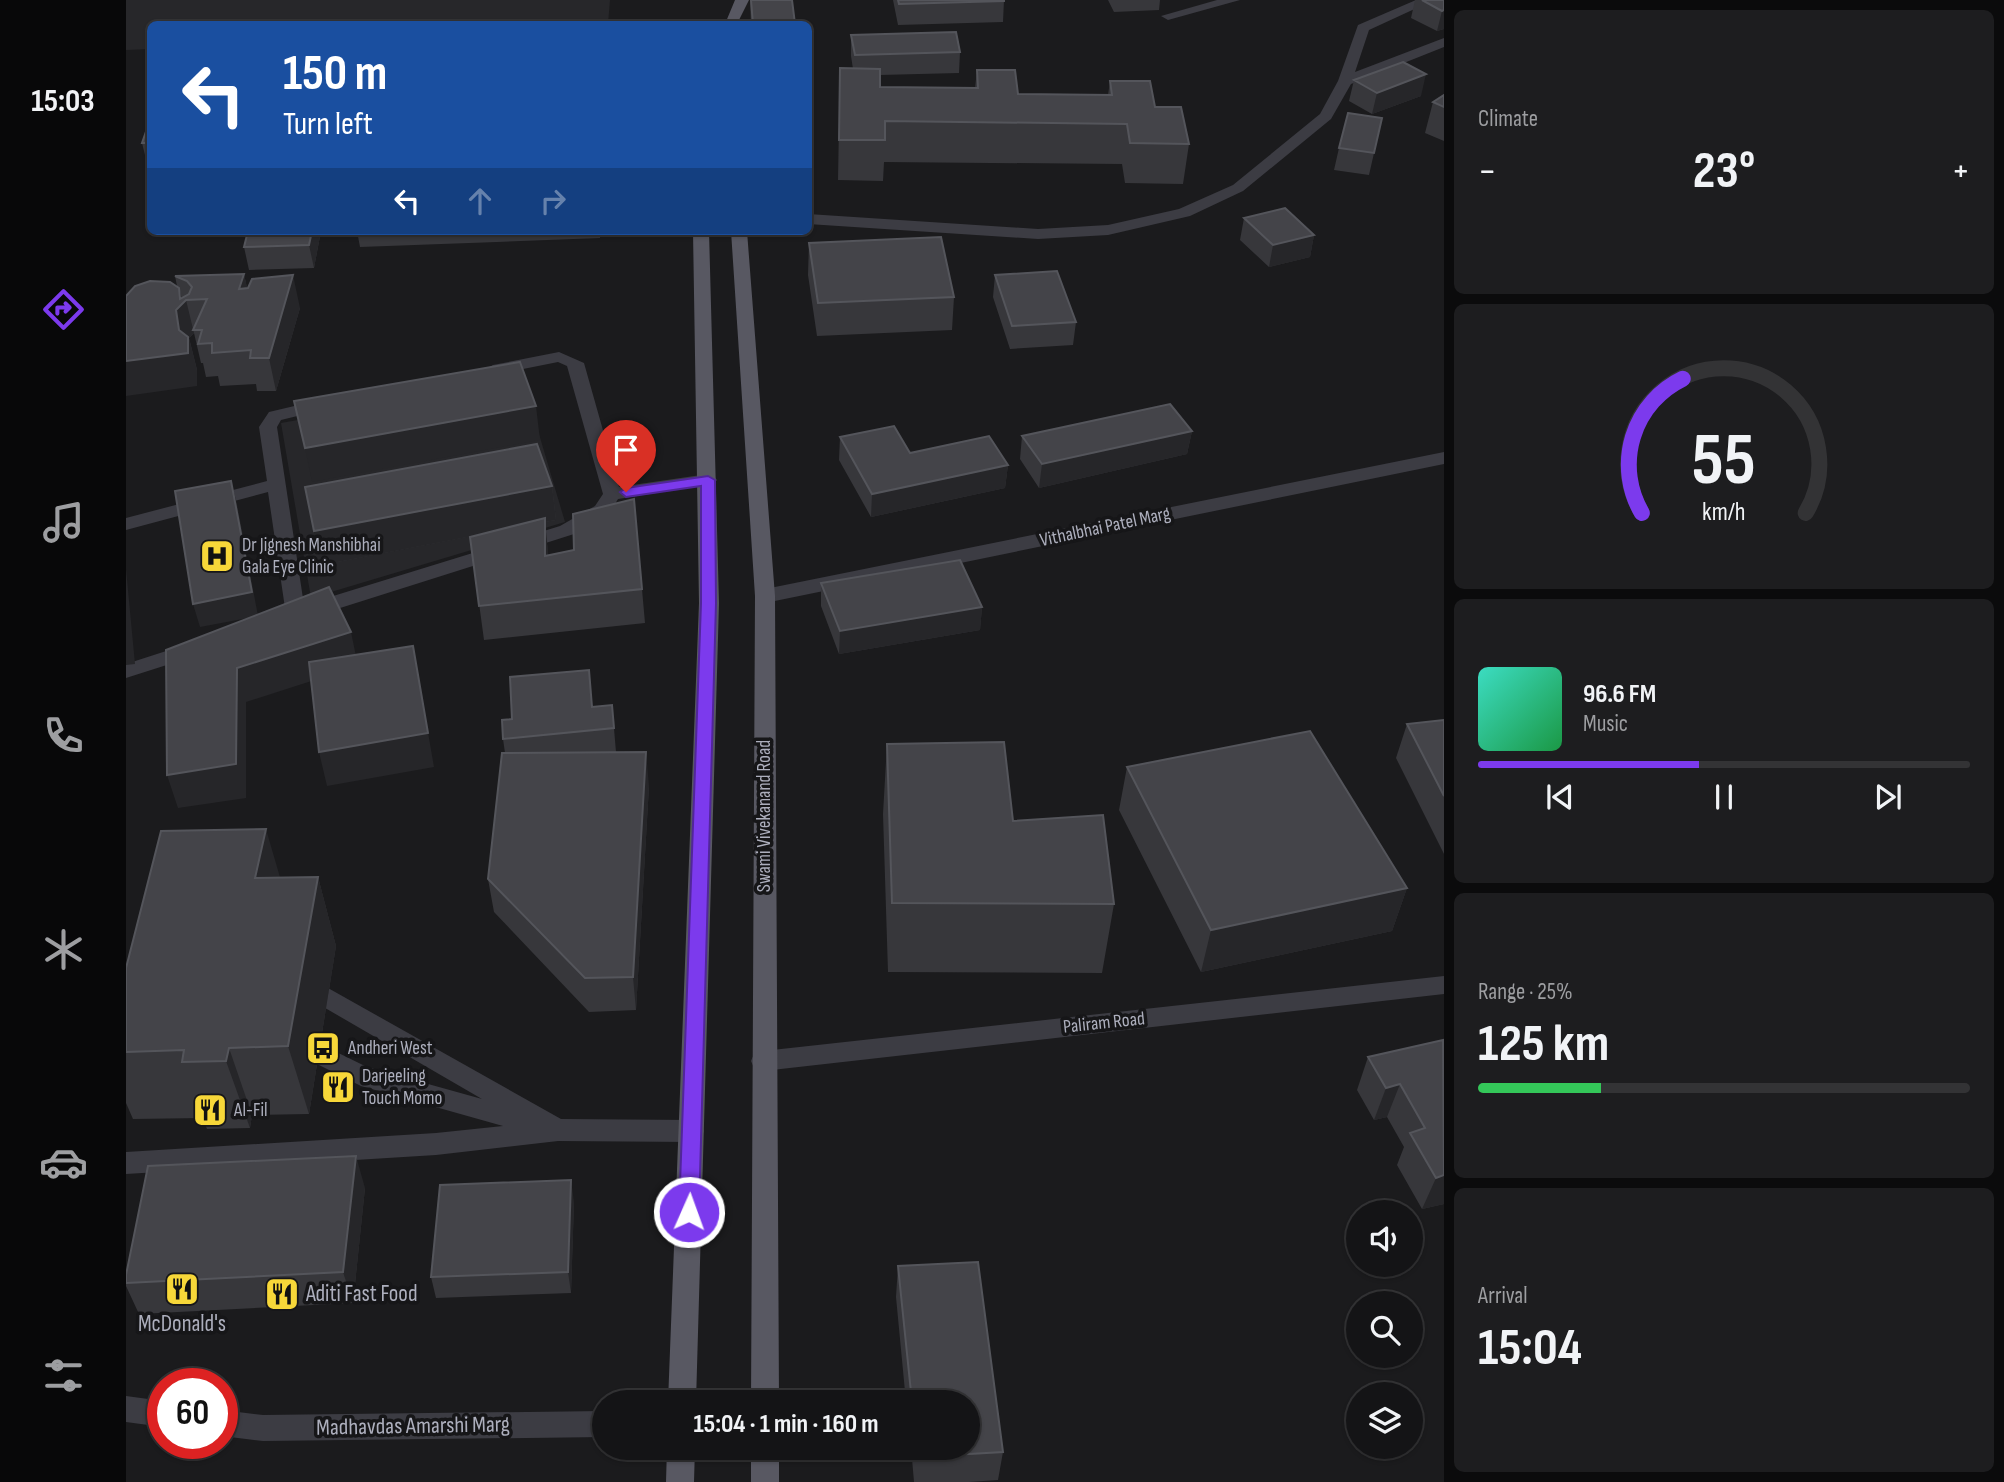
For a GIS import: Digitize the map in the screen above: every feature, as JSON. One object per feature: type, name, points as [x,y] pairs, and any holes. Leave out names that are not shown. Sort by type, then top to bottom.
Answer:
[{"type":"main road","points":[[722,21],[726,0]]},
{"type":"main road","points":[[732,21],[742,0]]},
{"type":"main road","points":[[682,1390],[709,617],[701,235]]},
{"type":"main road","name":"Swami Vivekanand Road","points":[[739,235],[765,596],[765,1390]]},
{"type":"main road","points":[[680,1482],[681,1460]]},
{"type":"main road","points":[[765,1460],[765,1482]]},
{"type":"street","points":[[1168,16],[1233,0]]},
{"type":"street","points":[[812,219],[1038,234],[1108,230],[1184,213],[1238,188],[1326,116],[1345,80],[1363,28],[1427,0]]},
{"type":"street","points":[[1345,80],[1444,42]]},
{"type":"street","points":[[336,402],[284,413],[271,421],[268,427],[278,484],[289,617],[567,530],[602,510],[611,494],[575,363],[559,357],[480,373]]},
{"type":"street","name":"Vithalbhai Patel Marg","points":[[765,596],[1444,457]]},
{"type":"street","points":[[611,494],[708,480]]},
{"type":"street","points":[[126,524],[278,484]]},
{"type":"street","points":[[126,671],[204,645]]},
{"type":"street","name":"Paliram Road","points":[[763,1061],[1444,985]]},
{"type":"street","points":[[328,998],[558,1130]]},
{"type":"street","points":[[318,1053],[361,1076],[558,1130]]},
{"type":"street","points":[[126,1163],[436,1144],[558,1130],[692,1130]]},
{"type":"street","points":[[126,1409],[147,1412]]},
{"type":"street","name":"Madhavdas Amarshi Marg","points":[[238,1425],[263,1428],[592,1424]]},
{"type":"shaded area","points":[[126,0],[610,0],[608,21],[147,21],[147,49],[126,50]]},
{"type":"shaded area","points":[[523,380],[565,522],[311,598],[281,423]]},
{"type":"building","points":[[751,0],[792,0],[795,21],[753,21]]},
{"type":"building","points":[[898,0],[1004,0],[1004,1],[899,4]]},
{"type":"building","points":[[1422,0],[1444,0],[1444,10],[1442,11]]},
{"type":"building","points":[[956,32],[960,52],[855,55],[851,35]]},
{"type":"building","points":[[1403,62],[1426,74],[1377,93],[1354,80]]},
{"type":"building","points":[[840,68],[880,69],[880,87],[978,88],[977,70],[1015,70],[1018,94],[1112,95],[1110,81],[1150,81],[1155,107],[1181,107],[1189,144],[1130,143],[1127,124],[885,121],[885,140],[839,140]]},
{"type":"building","points":[[1444,95],[1444,107],[1433,102]]},
{"type":"building","points":[[1348,113],[1382,118],[1374,153],[1339,148]]},
{"type":"building","points":[[147,129],[147,143],[142,143]]},
{"type":"building","points":[[1285,208],[1314,235],[1273,245],[1244,218]]},
{"type":"building","points":[[247,235],[311,235],[309,245],[244,247]]},
{"type":"building","points":[[941,237],[954,297],[818,303],[809,243]]},
{"type":"building","points":[[1057,271],[1076,322],[1012,326],[995,275]]},
{"type":"building","points":[[244,274],[239,289],[248,288],[252,279],[293,275],[269,358],[250,358],[251,350],[212,353],[212,343],[198,344],[202,330],[193,330],[207,299],[186,300],[176,310],[179,330],[188,337],[188,353],[126,361],[126,296],[135,286],[150,281],[170,282],[179,288],[180,299],[189,294],[192,287],[187,281],[175,276]]},
{"type":"building","points":[[520,362],[536,406],[305,448],[294,401]]},
{"type":"building","points":[[1170,404],[1192,431],[1042,464],[1022,436]]},
{"type":"building","points":[[894,426],[910,453],[989,436],[1008,465],[872,494],[840,437]]},
{"type":"building","points":[[537,444],[552,486],[314,531],[305,487]]},
{"type":"building","name":"Dr Jignesh Manshibhai Gala Eye Clinic","points":[[231,481],[252,592],[193,604],[175,491]]},
{"type":"building","points":[[634,499],[642,589],[479,606],[470,537],[545,518],[545,556],[574,550],[573,514]]},
{"type":"building","points":[[960,560],[982,607],[840,631],[821,583]]},
{"type":"building","points":[[329,587],[351,632],[237,668],[236,764],[167,775],[166,650]]},
{"type":"building","points":[[413,646],[428,733],[319,752],[309,662]]},
{"type":"building","points":[[589,670],[592,707],[612,705],[614,728],[503,739],[502,720],[512,719],[510,677]]},
{"type":"building","points":[[1444,720],[1444,796],[1407,724]]},
{"type":"building","points":[[1310,731],[1407,888],[1211,930],[1127,767]]},
{"type":"building","points":[[1004,742],[1013,821],[1103,815],[1114,904],[892,903],[887,744]]},
{"type":"building","points":[[646,752],[633,977],[585,978],[488,879],[502,753]]},
{"type":"building","points":[[266,829],[255,878],[318,877],[288,1046],[229,1048],[226,1061],[182,1062],[184,1050],[126,1052],[126,968],[161,831]]},
{"type":"building","points":[[1443,1040],[1444,1175],[1436,1178],[1410,1133],[1425,1128],[1400,1084],[1386,1088],[1368,1057]]},
{"type":"building","points":[[356,1156],[343,1272],[126,1283],[148,1166]]},
{"type":"building","points":[[571,1180],[568,1272],[431,1277],[440,1185]]},
{"type":"building","points":[[978,1262],[1003,1452],[980,1453],[980,1390],[911,1390],[898,1266]]},
{"type":"place","name":"Dr Jignesh Manshibhai Gala Eye Clinic","points":[[217,556]]},
{"type":"place","name":"Andheri West","points":[[323,1048]]},
{"type":"place","name":"Darjeeling Touch Momo","points":[[338,1087]]},
{"type":"place","name":"Al-Fil","points":[[210,1110]]},
{"type":"place","name":"McDonald's","points":[[182,1289]]},
{"type":"place","name":"Aditi Fast Food","points":[[282,1294]]},
{"type":"route","points":[[626,492],[708,480],[709,603],[689,1212]]}]
